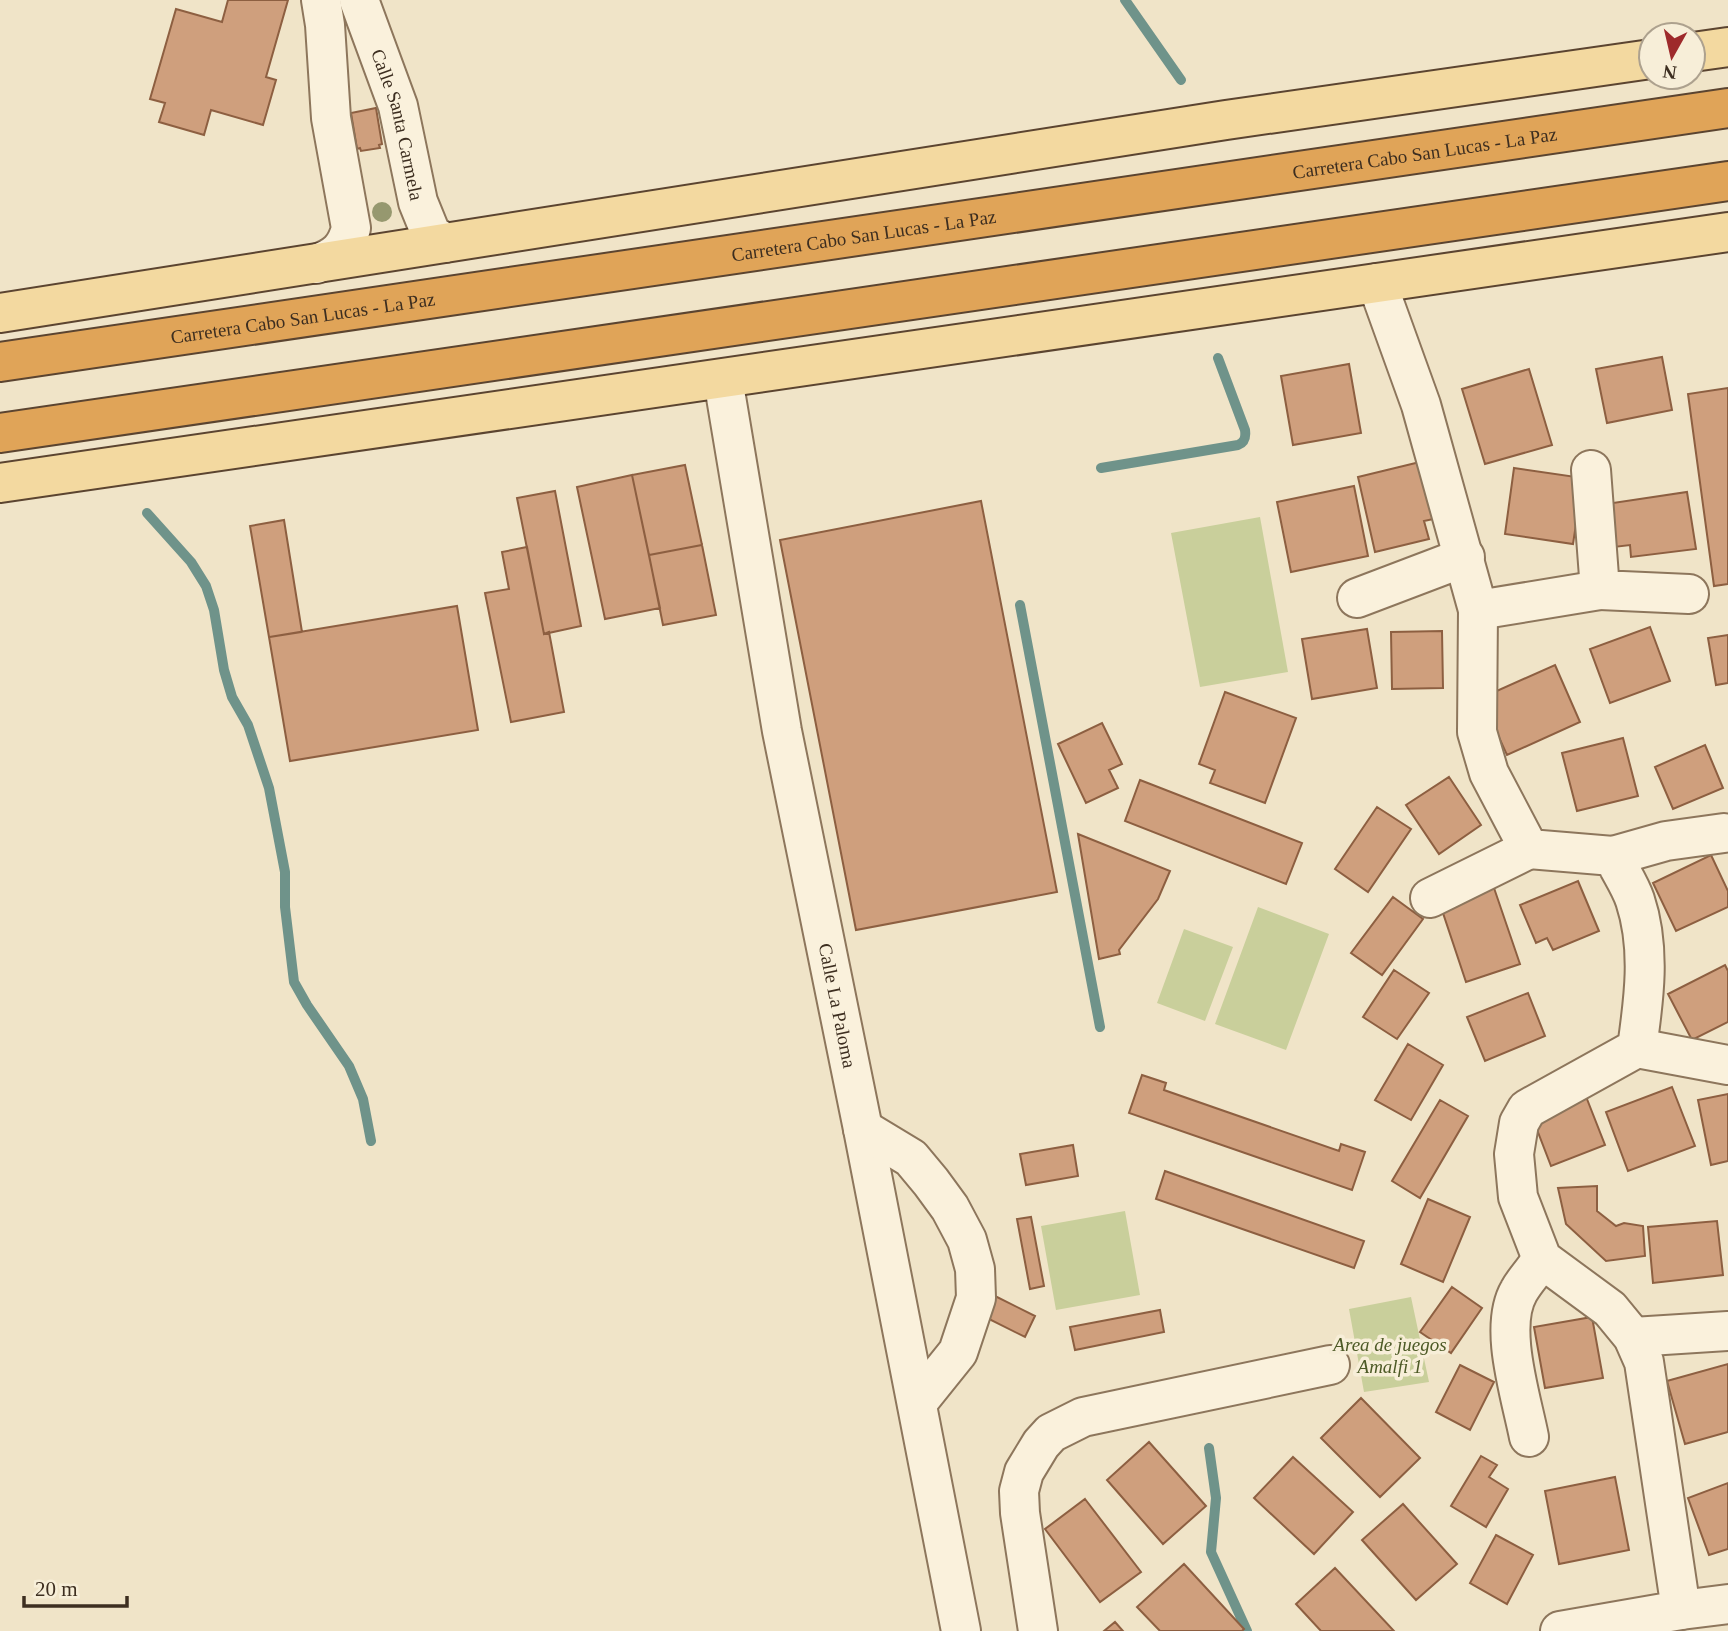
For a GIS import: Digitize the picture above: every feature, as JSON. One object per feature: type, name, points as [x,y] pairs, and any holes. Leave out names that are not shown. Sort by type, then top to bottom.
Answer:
[{"type":"highway","name":"Carretera Cabo San Lucas - La Paz","points":[[0,362],[1728,108]]},
{"type":"highway","points":[[0,433],[1728,181]]},
{"type":"highway","points":[[0,347],[86,349]]},
{"type":"main road","points":[[1707,50],[1728,47]]},
{"type":"main road","points":[[0,313],[1212,122],[1637,61]]},
{"type":"main road","points":[[0,483],[1728,232]]},
{"type":"street","points":[[316,264],[340,251],[346,244],[351,228],[331,118],[323,13],[363,10]]},
{"type":"street","name":"Calle Santa Carmela","points":[[363,10],[398,106],[418,202],[427,227],[437,240],[445,243]]},
{"type":"street","points":[[1377,283],[1421,405],[1478,610],[1477,732],[1489,773],[1529,849]]},
{"type":"street","name":"Calle La Paloma","points":[[723,380],[782,731],[961,1631]]},
{"type":"street","points":[[1591,470],[1600,590]]},
{"type":"street","points":[[1357,598],[1465,556]]},
{"type":"street","points":[[1478,610],[1600,590],[1689,594]]},
{"type":"street","points":[[1430,898],[1529,849],[1613,856],[1666,841],[1724,833]]},
{"type":"street","points":[[1613,856],[1635,900],[1643,933],[1646,988],[1637,1048]]},
{"type":"street","points":[[1681,1610],[1644,1362],[1633,1337],[1610,1309],[1542,1259],[1517,1197],[1514,1154],[1522,1115],[1567,1085],[1637,1048],[1728,1065]]},
{"type":"street","points":[[863,1129],[911,1158],[931,1182],[950,1208],[967,1240],[975,1269],[976,1298],[958,1353],[916,1403]]},
{"type":"street","points":[[1529,1437],[1508,1331],[1518,1292],[1542,1259]]},
{"type":"street","points":[[1633,1337],[1728,1331]]},
{"type":"street","points":[[1038,1631],[1019,1491],[1028,1464],[1051,1433],[1083,1417],[1329,1364]]},
{"type":"street","points":[[1560,1631],[1728,1604]]},
{"type":"green space","points":[[1260,517],[1288,672],[1200,687],[1171,533]]},
{"type":"green space","points":[[1258,907],[1329,934],[1286,1050],[1215,1024]]},
{"type":"green space","points":[[1184,929],[1233,947],[1205,1021],[1157,1003]]},
{"type":"green space","points":[[1125,1211],[1140,1295],[1056,1310],[1041,1226]]},
{"type":"green space","name":"Area de juegos Amalfi 1","points":[[1411,1297],[1429,1382],[1364,1392],[1349,1309]]},
{"type":"building","points":[[228,0],[288,0],[266,77],[276,80],[263,125],[211,110],[204,135],[159,122],[165,103],[150,99],[176,9],[222,22]]},
{"type":"building","points":[[376,108],[382,144],[379,145],[380,148],[361,151],[360,148],[357,149],[351,113]]},
{"type":"building","points":[[1662,357],[1672,410],[1607,423],[1596,369]]},
{"type":"building","points":[[1349,364],[1361,433],[1293,445],[1281,376]]},
{"type":"building","points":[[1529,369],[1552,445],[1485,464],[1462,389]]},
{"type":"building","points":[[1728,388],[1728,584],[1714,586],[1688,394]]},
{"type":"building","points":[[1424,461],[1438,518],[1424,521],[1429,539],[1375,552],[1358,477]]},
{"type":"building","points":[[685,465],[702,545],[649,555],[632,475]]},
{"type":"building","points":[[1514,468],[1583,478],[1573,544],[1505,534]]},
{"type":"building","points":[[632,475],[660,608],[605,619],[577,487]]},
{"type":"building","points":[[1354,486],[1368,556],[1291,572],[1277,502]]},
{"type":"building","points":[[555,491],[581,626],[544,634],[517,498]]},
{"type":"building","points":[[1687,492],[1696,549],[1631,557],[1630,545],[1614,547],[1606,504]]},
{"type":"building","points":[[981,501],[1057,892],[856,930],[780,540]]},
{"type":"building","points":[[284,520],[302,632],[269,637],[250,526]]},
{"type":"building","points":[[702,545],[716,615],[663,625],[649,555]]},
{"type":"building","points":[[527,547],[544,634],[549,632],[564,712],[511,722],[485,593],[509,589],[502,552]]},
{"type":"building","points":[[457,606],[478,730],[290,761],[269,637]]},
{"type":"building","points":[[1650,627],[1670,681],[1610,703],[1590,649]]},
{"type":"building","points":[[1367,629],[1377,688],[1312,699],[1302,639]]},
{"type":"building","points":[[1442,631],[1443,688],[1392,689],[1391,632]]},
{"type":"building","points":[[1728,635],[1728,683],[1716,685],[1708,638]]},
{"type":"building","points":[[1555,665],[1580,722],[1507,755],[1481,698]]},
{"type":"building","points":[[1225,692],[1296,718],[1265,803],[1210,783],[1215,770],[1199,764]]},
{"type":"building","points":[[1102,723],[1122,764],[1109,770],[1118,788],[1086,803],[1058,744]]},
{"type":"building","points":[[1623,738],[1638,796],[1577,811],[1562,753]]},
{"type":"building","points":[[1705,745],[1723,788],[1673,809],[1655,767]]},
{"type":"building","points":[[1449,777],[1481,825],[1439,854],[1406,805]]},
{"type":"building","points":[[1140,780],[1302,843],[1286,884],[1125,821]]},
{"type":"building","points":[[1377,807],[1411,829],[1368,892],[1335,869]]},
{"type":"building","points":[[1078,834],[1170,871],[1158,899],[1119,950],[1120,954],[1099,959]]},
{"type":"building","points":[[1711,855],[1728,891],[1728,907],[1676,931],[1653,883]]},
{"type":"building","points":[[1578,881],[1599,931],[1553,950],[1547,938],[1536,943],[1520,905]]},
{"type":"building","points":[[1494,888],[1520,964],[1466,982],[1441,907]]},
{"type":"building","points":[[1393,897],[1423,919],[1382,975],[1351,953]]},
{"type":"building","points":[[1725,965],[1728,971],[1728,1022],[1692,1040],[1668,994]]},
{"type":"building","points":[[1394,970],[1429,993],[1397,1039],[1363,1017]]},
{"type":"building","points":[[1528,993],[1545,1036],[1485,1061],[1467,1017]]},
{"type":"building","points":[[1408,1044],[1443,1065],[1411,1120],[1375,1100]]},
{"type":"building","points":[[1142,1075],[1166,1083],[1164,1090],[1339,1151],[1341,1144],[1365,1152],[1352,1190],[1129,1113]]},
{"type":"building","points":[[1672,1087],[1695,1146],[1628,1171],[1606,1112]]},
{"type":"building","points":[[1585,1094],[1605,1145],[1551,1166],[1531,1114]]},
{"type":"building","points":[[1728,1094],[1728,1161],[1711,1165],[1698,1100]]},
{"type":"building","points":[[1440,1100],[1468,1116],[1420,1198],[1392,1181]]},
{"type":"building","points":[[1073,1145],[1078,1176],[1026,1185],[1020,1154]]},
{"type":"building","points":[[1165,1171],[1364,1241],[1354,1268],[1156,1199]]},
{"type":"building","points":[[1597,1186],[1597,1211],[1616,1226],[1624,1223],[1643,1226],[1645,1256],[1606,1261],[1566,1224],[1558,1188]]},
{"type":"building","points":[[1428,1199],[1470,1217],[1443,1282],[1401,1264]]},
{"type":"building","points":[[1031,1217],[1044,1286],[1030,1289],[1017,1219]]},
{"type":"building","points":[[1717,1221],[1723,1275],[1653,1283],[1648,1227]]},
{"type":"building","points":[[1452,1287],[1482,1308],[1451,1353],[1420,1332]]},
{"type":"building","points":[[991,1294],[1035,1316],[1025,1337],[981,1315]]},
{"type":"building","points":[[1160,1310],[1164,1332],[1075,1350],[1070,1327]]},
{"type":"building","points":[[1592,1317],[1603,1378],[1545,1388],[1534,1327]]},
{"type":"building","points":[[1728,1364],[1728,1432],[1685,1444],[1667,1381]]},
{"type":"building","points":[[1460,1365],[1494,1382],[1470,1430],[1436,1412]]},
{"type":"building","points":[[1361,1398],[1420,1458],[1380,1497],[1321,1438]]},
{"type":"building","points":[[1149,1442],[1206,1506],[1163,1544],[1107,1480]]},
{"type":"building","points":[[1481,1456],[1497,1465],[1489,1477],[1508,1489],[1486,1527],[1451,1506]]},
{"type":"building","points":[[1293,1457],[1353,1512],[1314,1554],[1254,1498]]},
{"type":"building","points":[[1615,1477],[1629,1550],[1559,1564],[1545,1491]]},
{"type":"building","points":[[1728,1483],[1728,1549],[1709,1555],[1688,1498]]},
{"type":"building","points":[[1085,1499],[1141,1572],[1100,1602],[1045,1529]]},
{"type":"building","points":[[1403,1504],[1457,1564],[1416,1600],[1362,1540]]},
{"type":"building","points":[[1496,1535],[1533,1555],[1507,1604],[1470,1583]]},
{"type":"building","points":[[1184,1564],[1244,1629],[1242,1631],[1160,1631],[1137,1607]]},
{"type":"building","points":[[1335,1568],[1394,1631],[1321,1631],[1296,1604]]},
{"type":"building","points":[[1115,1622],[1123,1631],[1104,1631]]},
{"type":"waterway","points":[[1125,0],[1181,80]]},
{"type":"waterway","points":[[1101,468],[1238,445],[1242,442],[1245,430],[1218,358]]},
{"type":"waterway","points":[[147,513],[191,562],[206,586],[214,610],[224,670],[232,697],[248,725],[269,788],[285,872],[285,907],[294,982],[349,1066],[363,1099],[371,1141]]},
{"type":"waterway","points":[[1020,605],[1100,1027]]},
{"type":"waterway","points":[[1209,1448],[1216,1498],[1211,1552],[1247,1631]]}]
